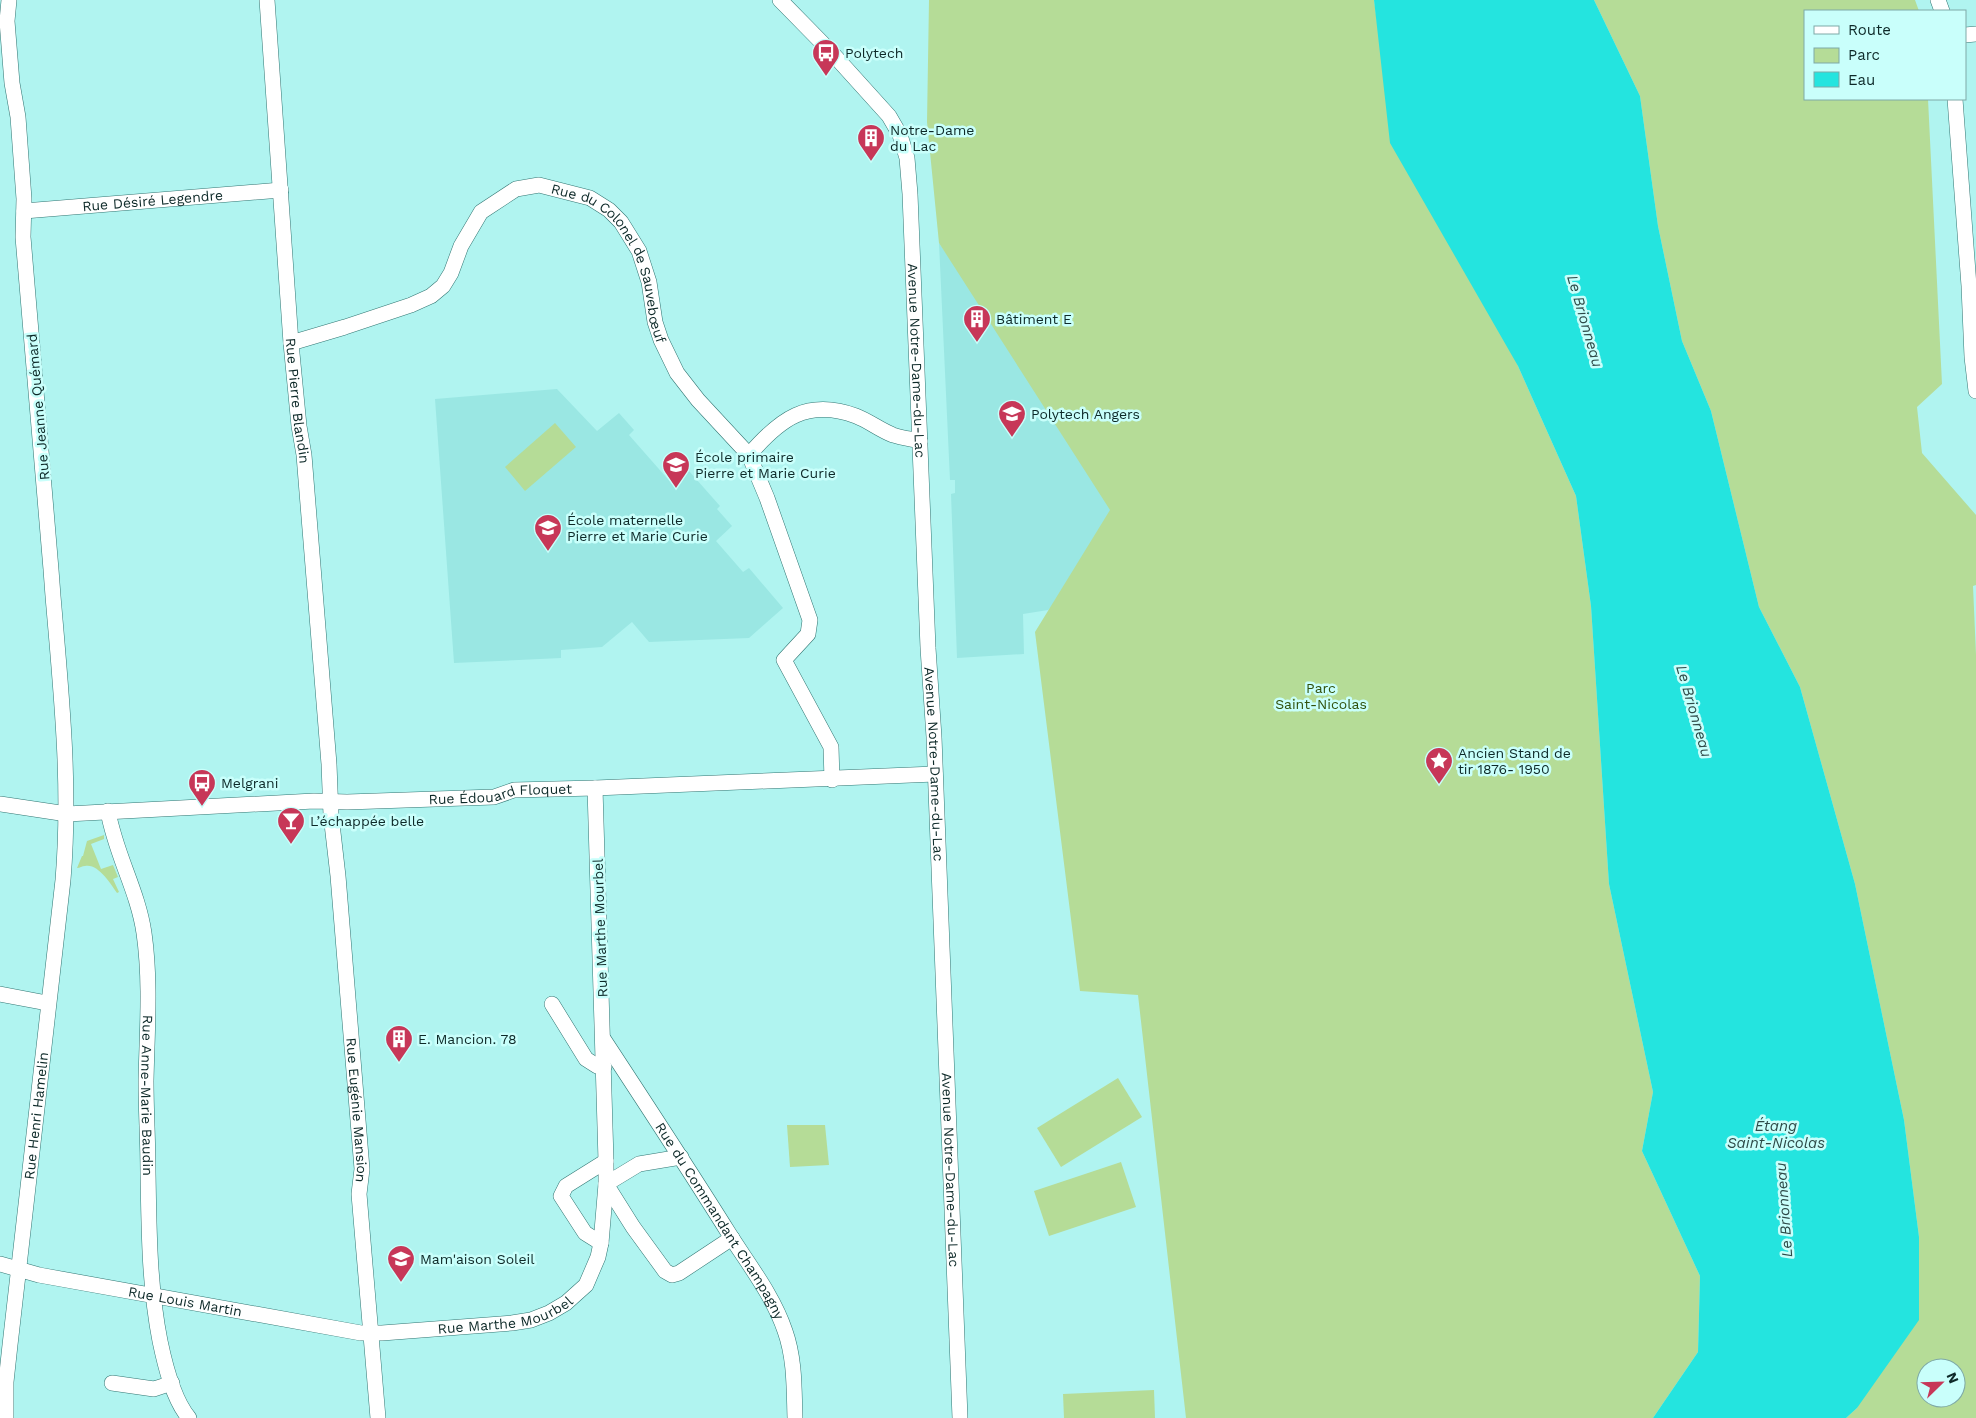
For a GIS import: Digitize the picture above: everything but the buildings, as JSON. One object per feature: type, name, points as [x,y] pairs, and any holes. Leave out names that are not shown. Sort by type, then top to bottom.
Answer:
[{"type":"street","name":"Rue Jeanne Quémard","points":[[9,0],[7,21],[12,82],[18,117],[24,211],[23,237],[63,699],[67,814]]},
{"type":"street","name":"Rue Pierre Blandin","points":[[267,0],[291,343],[299,426],[304,455],[329,764],[330,802]]},
{"type":"street","name":"Avenue Notre-Dame-du-Lac","points":[[780,0],[833,54],[889,116],[900,135],[907,158],[935,774],[960,1418]]},
{"type":"street","points":[[1955,100],[1969,286],[1972,357],[1976,391]]},
{"type":"street","name":"Rue du Colonel de Sauvebœuf","points":[[291,343],[411,305],[431,296],[443,286],[451,273],[462,246],[482,212],[516,190],[539,186],[561,190],[590,198],[609,210],[621,222],[639,251],[645,266],[655,322],[668,356],[687,387],[749,455]]},
{"type":"street","name":"Rue Désiré Legendre","points":[[24,211],[281,190]]},
{"type":"street","points":[[832,780],[831,747],[784,660],[808,634],[810,620],[777,524],[749,455],[781,423],[802,412],[826,408],[856,416],[894,435],[920,441]]},
{"type":"street","name":"Rue Édouard Floquet","points":[[0,804],[67,814],[314,801],[494,797],[514,790],[832,780],[935,774]]},
{"type":"street","name":"Rue Marthe Mourbel","points":[[372,1333],[531,1320],[549,1313],[566,1303],[586,1285],[598,1257],[606,1184],[606,1161],[604,1040],[595,788]]},
{"type":"street","name":"Rue Eugénie Mansion","points":[[330,802],[339,885],[362,1170],[358,1194],[372,1333],[378,1418]]},
{"type":"street","name":"Rue Anne-Marie Baudin","points":[[108,811],[111,832],[139,906],[144,934],[148,980],[146,1083],[149,1220],[154,1296],[166,1370],[183,1411],[189,1418]]},
{"type":"street","name":"Rue Henri Hamelin","points":[[6,1418],[6,1382],[63,880],[67,814]]},
{"type":"street","points":[[0,994],[48,1003]]},
{"type":"street","points":[[552,1004],[586,1059],[596,1066],[604,1067]]},
{"type":"street","name":"Rue du Commandant Champagny","points":[[604,1040],[773,1303],[786,1333],[792,1366],[795,1418]]},
{"type":"street","points":[[681,1158],[640,1164],[606,1184],[643,1242],[665,1271],[672,1275],[679,1273],[732,1238]]},
{"type":"street","points":[[601,1242],[585,1234],[561,1196],[566,1186],[606,1161]]},
{"type":"street","name":"Rue Louis Martin","points":[[0,1264],[39,1275],[360,1333],[372,1333]]},
{"type":"street","points":[[112,1383],[154,1389],[172,1383]]},
{"type":"shaded area","name":"Polytech Angers","points":[[939,243],[1141,533],[1048,610],[1023,614],[1024,654],[957,658],[951,494],[955,493],[955,480],[950,480]]},
{"type":"shaded area","points":[[557,389],[597,431],[619,413],[634,430],[629,435],[673,485],[689,471],[720,506],[717,509],[732,526],[716,541],[743,572],[749,568],[783,608],[749,638],[649,642],[632,622],[602,647],[561,650],[561,658],[454,663],[435,399]]},
{"type":"green space","name":"Parc Saint-Nicolas","points":[[929,0],[1374,0],[1377,22],[1518,366],[1576,496],[1591,606],[1609,884],[1653,1092],[1642,1151],[1700,1276],[1698,1352],[1653,1418],[1186,1418],[1138,995],[1080,991],[1035,632],[1110,510],[939,243],[927,122]]},
{"type":"green space","points":[[1594,0],[1915,0],[1919,10],[1804,10],[1804,100],[1928,100],[1942,384],[1917,407],[1922,453],[1976,515],[1976,585],[1973,586],[1976,655],[1976,1418],[1846,1418],[1857,1408],[1919,1237],[1904,1120],[1855,884],[1800,687],[1759,607],[1711,411],[1682,341],[1658,226],[1640,96]]},
{"type":"green space","points":[[555,423],[576,447],[525,491],[505,467]]},
{"type":"green space","points":[[104,835],[104,839],[91,844],[101,869],[113,865],[118,877],[113,879],[119,892],[117,893],[104,875],[95,868],[85,866],[77,868],[87,841]]},
{"type":"green space","points":[[1118,1078],[1142,1117],[1061,1167],[1037,1128]]},
{"type":"green space","points":[[787,1125],[825,1125],[829,1165],[790,1167]]},
{"type":"green space","points":[[1121,1162],[1136,1207],[1049,1236],[1034,1191]]},
{"type":"green space","points":[[1154,1390],[1155,1418],[1064,1418],[1063,1394]]},
{"type":"water","name":"Étang Saint-Nicolas","points":[[1374,0],[1594,0],[1640,96],[1658,226],[1682,341],[1711,411],[1759,607],[1800,687],[1855,884],[1904,1120],[1919,1237],[1919,1320],[1857,1408],[1846,1418],[1653,1418],[1698,1352],[1700,1276],[1642,1151],[1653,1092],[1609,884],[1591,606],[1576,496],[1518,366],[1390,143]]},
{"type":"place","name":"Polytech","points":[[826,77]]},
{"type":"place","name":"Notre-Dame du Lac","points":[[871,162]]},
{"type":"place","name":"Bâtiment E","points":[[977,343]]},
{"type":"place","name":"Polytech Angers","points":[[1012,438]]},
{"type":"place","name":"École primaire Pierre et Marie Curie","points":[[676,489]]},
{"type":"place","name":"École maternelle Pierre et Marie Curie","points":[[548,552]]},
{"type":"place","name":"Ancien Stand de tir 1876- 1950","points":[[1439,785]]},
{"type":"place","name":"Melgrani","points":[[202,807]]},
{"type":"place","name":"L’échappée belle","points":[[291,845]]},
{"type":"place","name":"E. Mancion. 78","points":[[399,1063]]},
{"type":"place","name":"Mam'aison Soleil","points":[[401,1283]]},
{"type":"water label","name":"Le Brionneau","points":[[1585,321]]},
{"type":"water label","name":"Le Brionneau","points":[[1694,711]]},
{"type":"water label","name":"Le Brionneau","points":[[1784,1210]]}]
